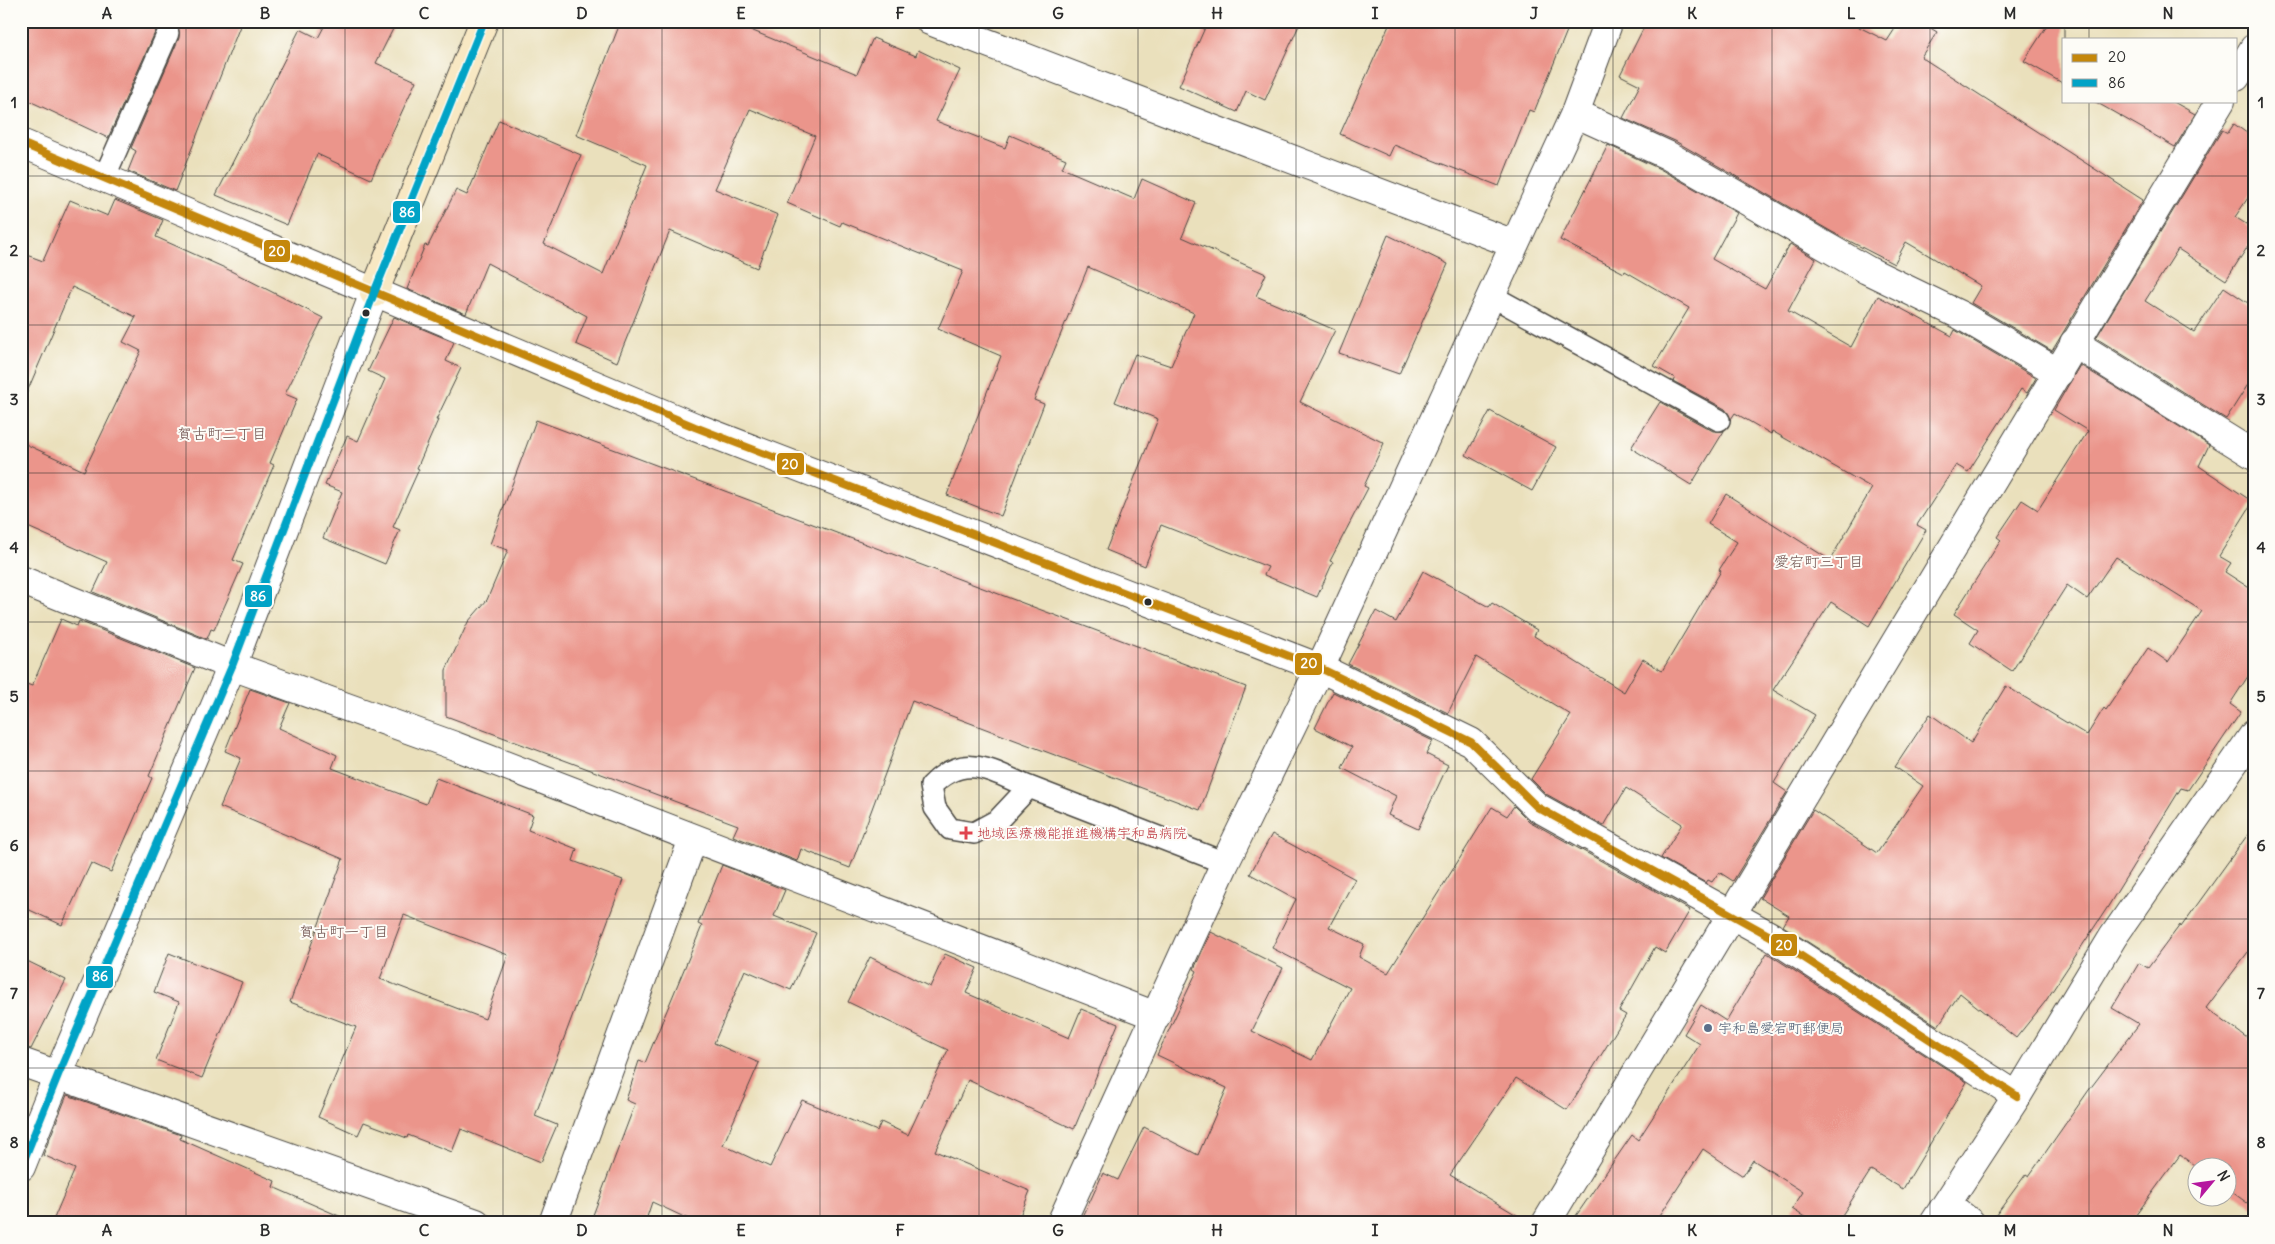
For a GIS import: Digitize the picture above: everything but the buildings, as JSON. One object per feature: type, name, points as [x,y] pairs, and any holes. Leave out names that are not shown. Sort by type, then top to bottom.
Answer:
[{"type":"street","points":[[21,1167],[58,1075],[232,666],[374,293],[484,21]]},
{"type":"street","points":[[930,21],[1514,244]]},
{"type":"street","points":[[1061,1223],[1225,863],[1320,668],[1575,113],[1609,21]]},
{"type":"street","points":[[2238,74],[2254,48]]},
{"type":"street","points":[[1546,1223],[1730,914],[2220,102]]},
{"type":"street","points":[[1575,113],[1667,155],[1867,270],[1960,315],[2058,373]]},
{"type":"street","points":[[21,143],[695,427],[1320,668],[1472,742],[1537,807],[1772,937],[2017,1096]]},
{"type":"street","points":[[2074,343],[2254,456]]},
{"type":"street","points":[[21,580],[232,666],[455,746],[1156,1016]]},
{"type":"street","points":[[1971,1223],[1940,1213],[2017,1096],[2113,938],[2254,734]]},
{"type":"street","points":[[553,1223],[693,839]]},
{"type":"street","points":[[21,1062],[476,1223]]},
{"type":"lane","points":[[104,178],[168,33]]},
{"type":"lane","points":[[1490,295],[1719,420]]},
{"type":"lane","points":[[1029,787],[1225,863]]},
{"type":"transit line","name":"86","points":[[21,1167],[58,1075],[232,666],[374,293],[484,21]]},
{"type":"transit line","name":"20","points":[[21,143],[695,427],[1320,668],[1471,742],[1537,807],[1772,937],[2017,1096]]},
{"type":"place","name":"地域医療機能推進機構宇和島病院","points":[[966,833]]},
{"type":"place","name":"宇和島愛宕町郵便局","points":[[1708,1028]]},
{"type":"district","name":"賀古町二丁目","points":[[222,433]]},
{"type":"district","name":"愛宕町三丁目","points":[[1819,561]]},
{"type":"district","name":"賀古町一丁目","points":[[344,931]]}]
